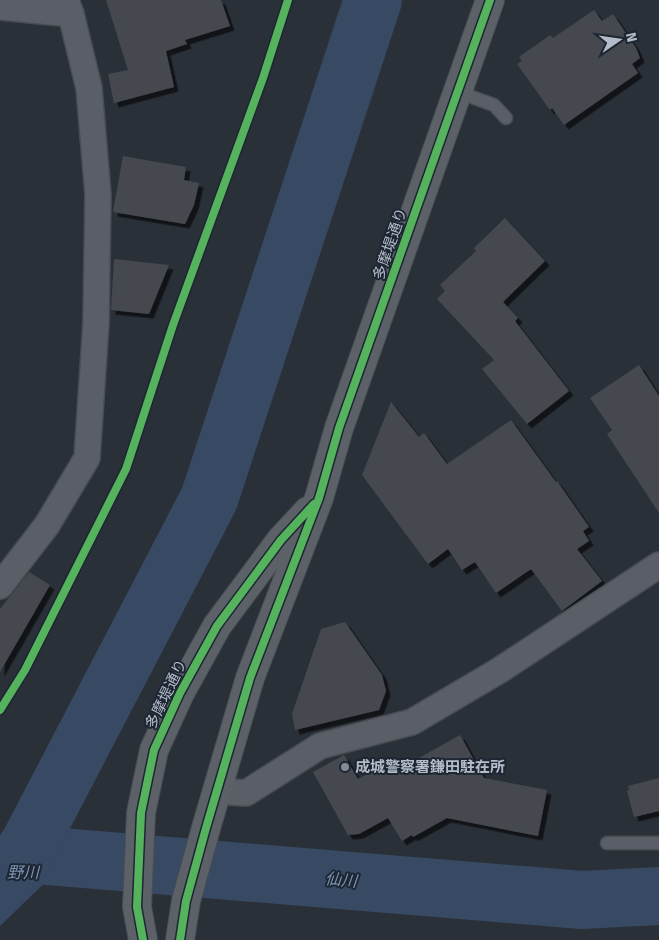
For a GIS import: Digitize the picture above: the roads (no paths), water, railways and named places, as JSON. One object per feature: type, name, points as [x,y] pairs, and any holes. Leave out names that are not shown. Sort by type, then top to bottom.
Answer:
[{"type":"main road","name":"多摩堤通り","points":[[180,940],[186,902],[216,791],[250,678],[319,498],[339,428],[490,0]]},
{"type":"main road","name":"多摩堤通り","points":[[143,940],[138,908],[141,813],[154,750],[180,693],[217,626],[281,540],[319,498]]},
{"type":"street","points":[[0,7],[68,7],[89,88],[98,195],[96,323],[87,458],[48,524],[0,586]]},
{"type":"street","points":[[216,791],[246,793],[320,746],[412,722],[500,670],[659,565]]},
{"type":"lane","points":[[458,92],[494,104],[506,118]]},
{"type":"lane","points":[[607,843],[659,843]]},
{"type":"water","name":"野川","points":[[7,826],[57,871],[0,926],[0,835]]},
{"type":"waterway","points":[[0,883],[24,854],[209,499],[373,0]]},
{"type":"waterway","name":"仙川","points":[[24,854],[582,900],[659,896]]},
{"type":"waterway","points":[[150,888],[154,864]]},
{"type":"place","name":"成城警察署鎌田駐在所","points":[[345,767]]}]
